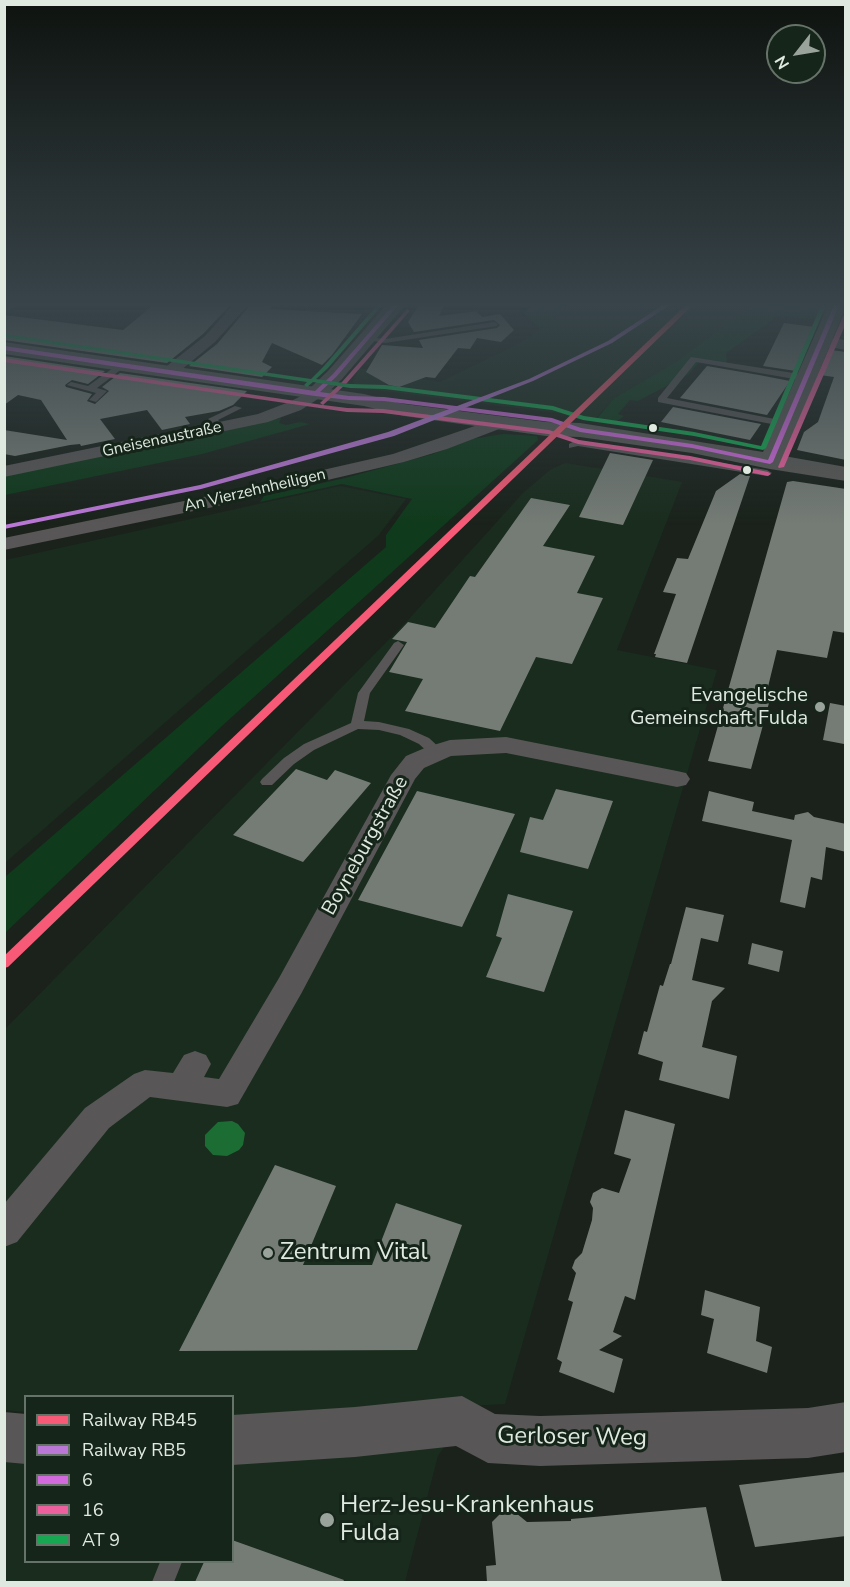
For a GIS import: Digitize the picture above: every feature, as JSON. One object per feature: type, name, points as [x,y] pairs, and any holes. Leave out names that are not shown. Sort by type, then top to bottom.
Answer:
[{"type":"main road","points":[[203,377],[364,400],[404,410],[546,429],[576,438],[692,446],[769,467],[846,474]]},
{"type":"main road","points":[[769,467],[806,378]]},
{"type":"main road","points":[[364,400],[384,399],[552,420],[576,438]]},
{"type":"street","points":[[315,394],[333,377]]},
{"type":"street","name":"Gneisenaustraße","points":[[8,470],[221,428],[282,412],[315,394]]},
{"type":"street","name":"An Vierzehnheiligen","points":[[4,544],[213,501],[398,458],[441,445],[501,422]]},
{"type":"street","name":"Boyneburgstraße","points":[[4,1231],[97,1118],[145,1083],[188,1076],[228,1094],[290,986],[404,775],[415,762],[436,752],[465,746],[506,745],[677,779]]},
{"type":"street","name":"Gerloser Weg","points":[[234,1440],[355,1432],[462,1421],[488,1438],[540,1441],[808,1433],[846,1427]]},
{"type":"street","points":[[4,1437],[24,1439]]},
{"type":"lane","points":[[90,389],[106,377]]},
{"type":"lane","points":[[679,377],[661,400],[787,424]]},
{"type":"lane","points":[[800,377],[806,378]]},
{"type":"lane","points":[[72,386],[103,391],[93,400]]},
{"type":"lane","points":[[221,428],[212,419],[237,408]]},
{"type":"lane","points":[[357,725],[364,693],[398,645]]},
{"type":"lane","points":[[267,782],[289,760],[309,747],[357,725],[379,726],[404,732],[423,741],[436,752]]},
{"type":"lane","points":[[163,1582],[171,1563]]},
{"type":"shaded area","points":[[355,377],[411,377],[440,382],[450,377],[651,377],[614,398],[596,418],[368,389],[356,386],[353,382]]},
{"type":"shaded area","points":[[650,377],[683,377],[638,401],[630,400],[618,414],[624,416],[617,421],[595,421],[614,398]]},
{"type":"shaded area","points":[[281,418],[279,423],[286,425],[300,422],[310,424],[202,454],[5,495],[5,476]]},
{"type":"shaded area","points":[[503,434],[537,436],[538,440],[223,725],[5,933],[5,877],[386,547],[386,535],[412,499],[342,484],[260,502],[264,496],[345,478],[433,454],[472,439]]},
{"type":"shaded area","points":[[565,463],[682,482],[617,650],[717,670],[505,1404],[234,1419],[234,1395],[24,1395],[24,1412],[5,1410],[5,1029],[407,621],[523,493],[550,470]]},
{"type":"shaded area","points":[[340,486],[406,499],[379,535],[5,863],[5,560]]},
{"type":"shaded area","points":[[232,1121],[238,1124],[245,1133],[243,1145],[239,1150],[227,1156],[213,1155],[205,1146],[205,1135],[218,1122]]},
{"type":"shaded area","name":"Herz-Jesu-Krankenhaus Fulda","points":[[462,1421],[438,1456],[405,1582],[5,1582],[4,1437],[24,1439],[24,1563],[234,1563],[234,1440]]},
{"type":"building","points":[[4,377],[97,377],[88,384],[72,380],[65,385],[92,394],[87,401],[95,404],[109,391],[102,387],[115,377],[149,377],[247,391],[233,405],[219,411],[185,417],[190,424],[162,430],[147,410],[100,419],[115,439],[15,456],[4,454],[4,430],[67,440],[41,400],[18,395],[4,405]]},
{"type":"building","points":[[375,377],[426,377],[399,387],[389,385]]},
{"type":"building","points":[[698,377],[768,377],[790,381],[767,415],[680,398]]},
{"type":"building","points":[[834,377],[846,377],[846,460],[797,450],[804,432],[818,422]]},
{"type":"building","points":[[673,407],[761,424],[750,440],[661,422]]},
{"type":"building","points":[[610,453],[653,460],[623,525],[579,517]]},
{"type":"building","points":[[740,474],[750,476],[687,663],[655,657],[656,654],[654,654],[676,594],[663,592],[677,558],[688,559],[716,491]]},
{"type":"building","points":[[787,482],[846,489],[846,633],[833,631],[827,658],[777,650],[767,691],[772,692],[751,769],[708,761]]},
{"type":"building","points":[[531,498],[570,505],[543,546],[595,556],[577,593],[603,598],[572,664],[536,657],[500,731],[405,711],[423,679],[389,672],[407,642],[392,639],[408,622],[435,628],[470,576],[475,577]]},
{"type":"building","points":[[830,703],[846,706],[844,744],[823,740]]},
{"type":"building","points":[[296,769],[327,780],[335,770],[371,783],[303,862],[233,835]]},
{"type":"building","points":[[556,789],[613,801],[588,869],[520,852],[530,817],[543,820]]},
{"type":"building","points":[[417,791],[515,814],[462,927],[358,900]]},
{"type":"building","points":[[709,791],[754,802],[752,811],[794,820],[795,815],[808,812],[814,817],[846,824],[846,852],[826,847],[822,880],[811,877],[805,908],[780,902],[792,840],[702,821]]},
{"type":"building","points":[[508,894],[573,911],[544,992],[486,977],[502,938],[496,936]]},
{"type":"building","points":[[686,907],[724,915],[718,942],[701,938],[692,980],[725,988],[712,1001],[702,1047],[737,1056],[729,1099],[659,1080],[663,1062],[638,1054],[644,1031],[647,1032],[660,985],[663,986],[671,964]]},
{"type":"building","points":[[752,943],[783,951],[779,972],[748,964]]},
{"type":"building","points":[[625,1110],[675,1124],[635,1300],[625,1296],[613,1332],[622,1336],[599,1350],[623,1359],[614,1393],[559,1372],[562,1362],[557,1359],[573,1302],[568,1300],[576,1273],[572,1268],[575,1260],[582,1253],[592,1220],[593,1208],[590,1202],[593,1193],[602,1188],[619,1193],[631,1159],[614,1154]]},
{"type":"building","name":"Zentrum Vital","points":[[275,1165],[336,1186],[303,1265],[372,1265],[396,1203],[462,1225],[417,1350],[179,1351]]},
{"type":"building","points":[[705,1290],[760,1307],[756,1341],[772,1347],[767,1373],[707,1353],[714,1319],[701,1315]]},
{"type":"building","points":[[846,1472],[846,1536],[755,1547],[739,1485]]},
{"type":"building","points":[[706,1507],[722,1582],[487,1582],[486,1566],[496,1565],[492,1522],[500,1514],[516,1513],[527,1522],[571,1521],[571,1519]]},
{"type":"building","points":[[234,1541],[344,1580],[343,1582],[195,1582],[204,1563],[234,1563]]},
{"type":"rail line","name":"RB5","points":[[4,527],[201,487],[391,434],[537,377]]},
{"type":"rail line","name":"RB45","points":[[4,964],[615,377]]},
{"type":"transit line","name":"16","points":[[121,377],[347,410],[383,411],[549,432],[578,442],[690,458],[768,474]]},
{"type":"transit line","name":"6","points":[[205,377],[349,398],[384,399],[552,420],[580,430],[692,446],[770,462]]},
{"type":"transit line","points":[[288,377],[553,408],[583,418],[694,434],[763,448],[793,377]]},
{"type":"transit line","points":[[307,385],[315,377]]},
{"type":"transit line","name":"6","points":[[315,394],[333,377]]},
{"type":"transit line","name":"16","points":[[323,403],[349,377]]},
{"type":"transit line","name":"6","points":[[770,462],[806,377]]},
{"type":"transit line","name":"16","points":[[781,467],[820,377]]},
{"type":"place","name":"Evangelische Gemeinschaft Fulda","points":[[820,707]]},
{"type":"place","name":"Zentrum Vital","points":[[268,1253]]},
{"type":"place","name":"Herz-Jesu-Krankenhaus Fulda","points":[[327,1520]]}]
